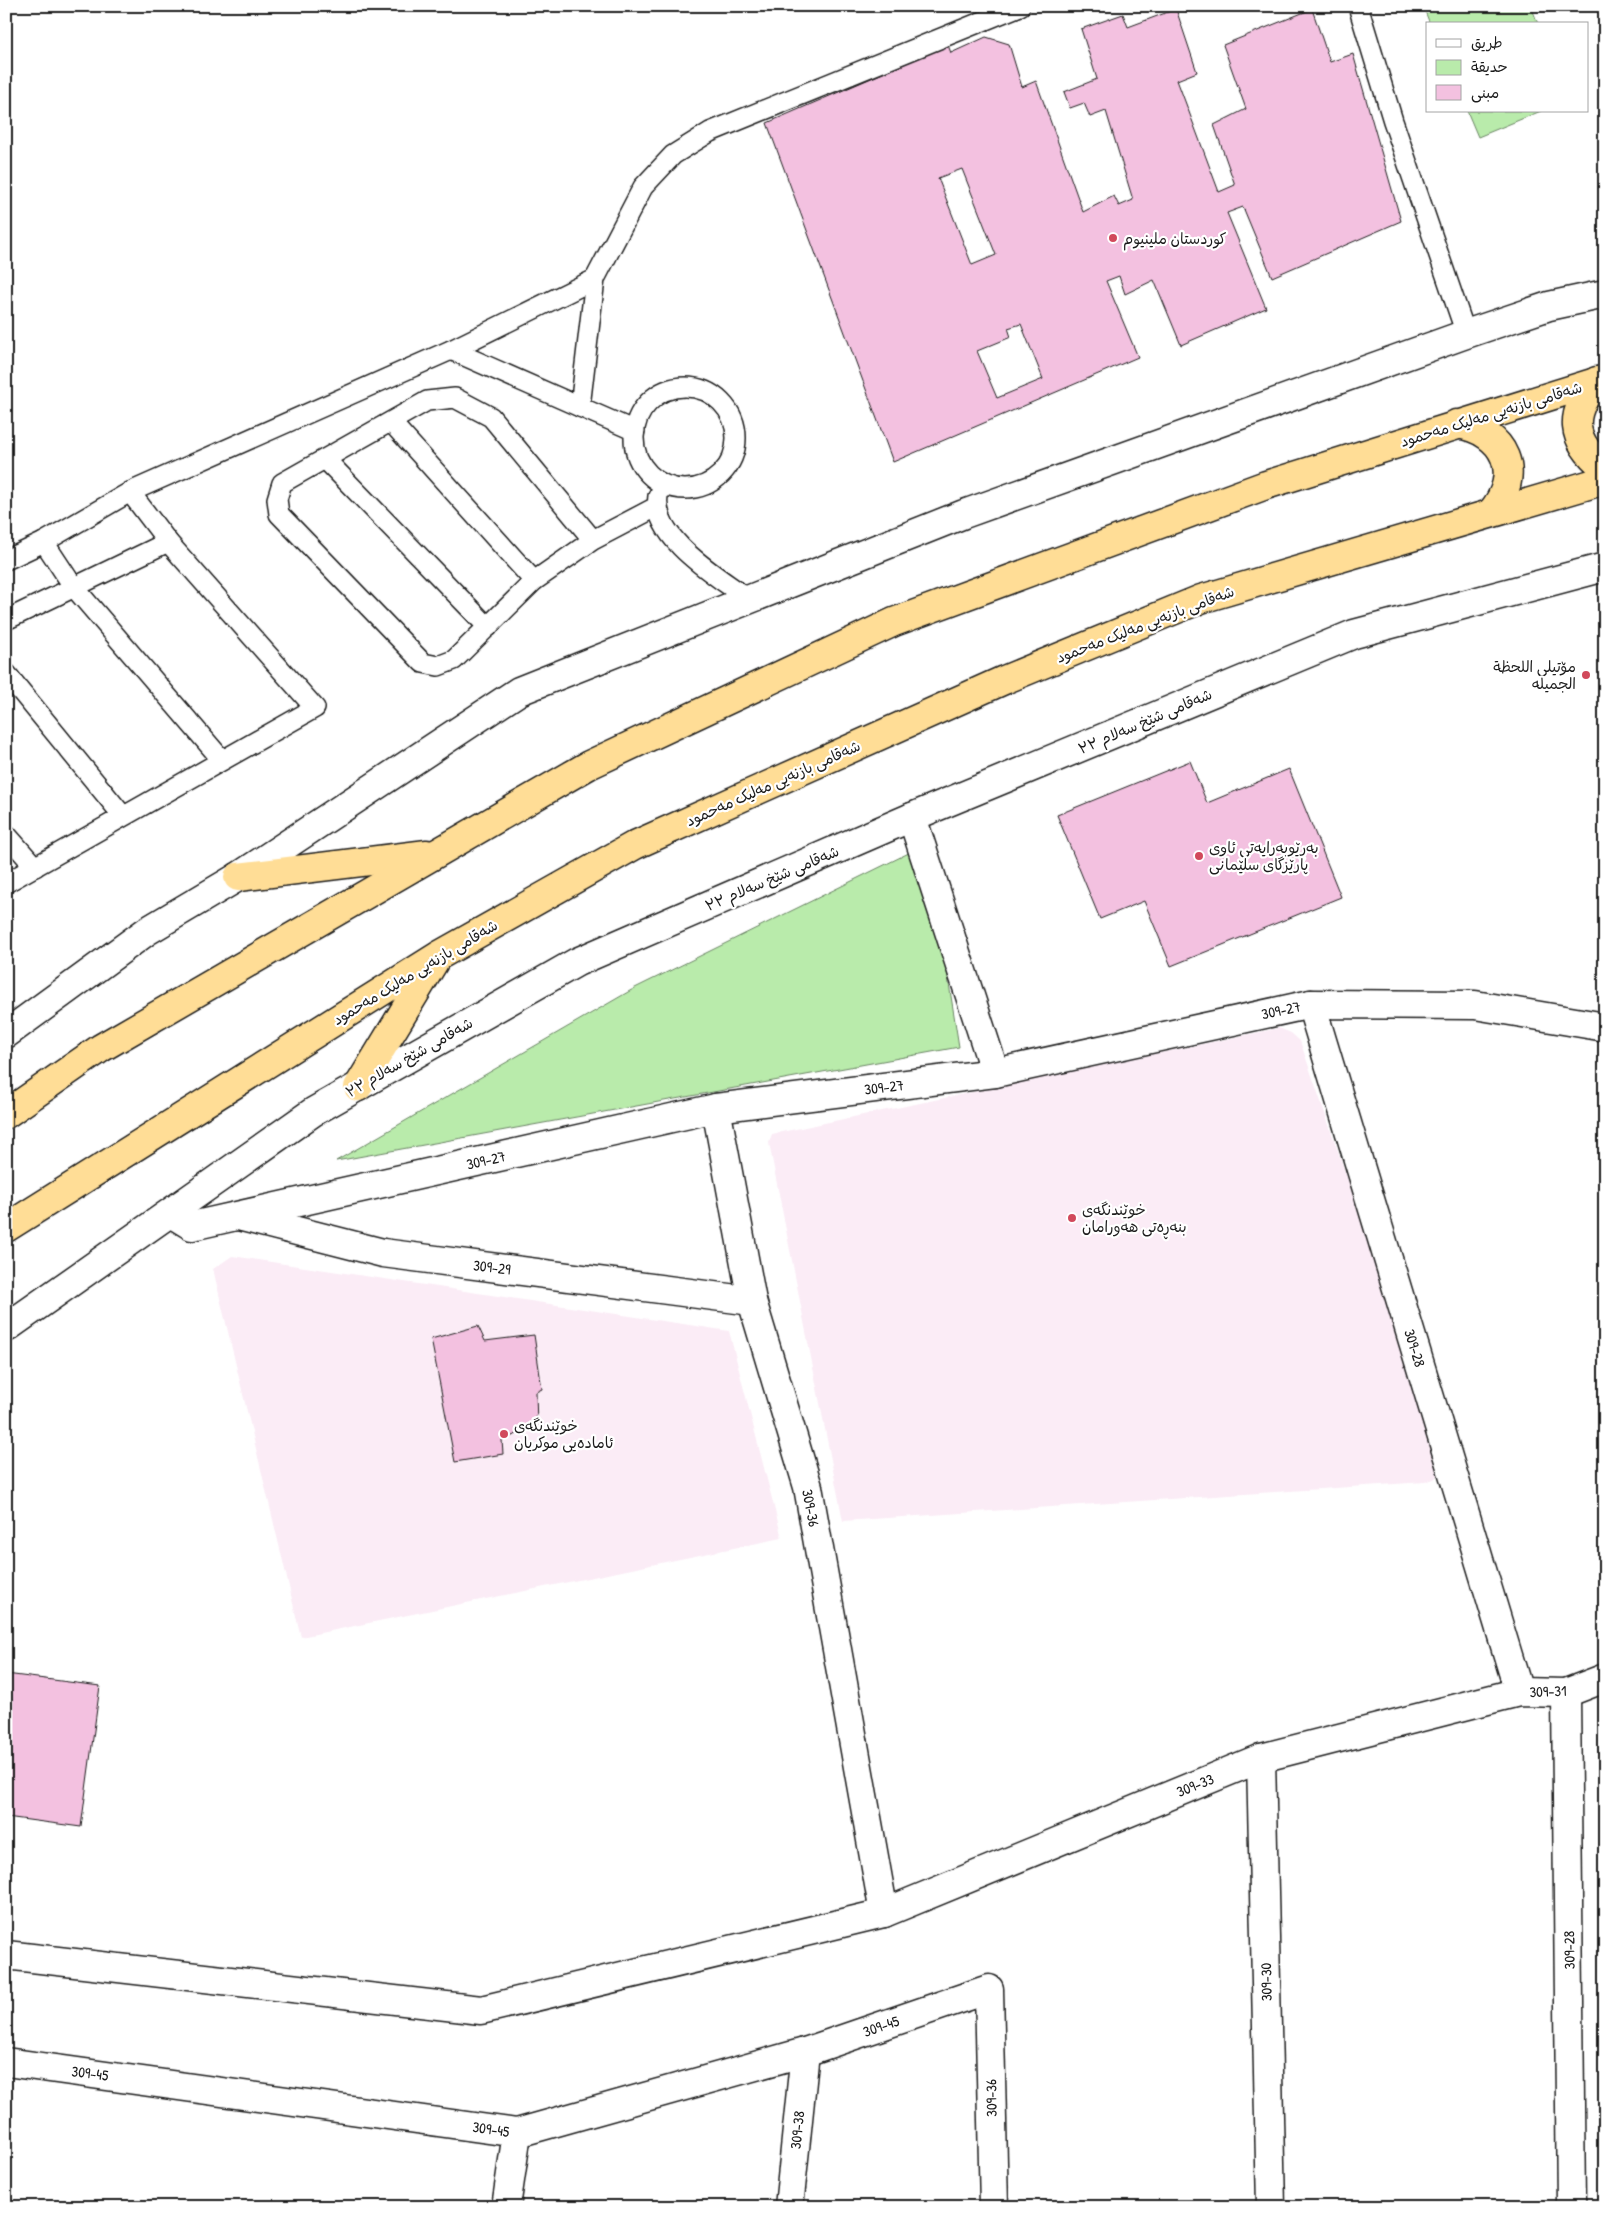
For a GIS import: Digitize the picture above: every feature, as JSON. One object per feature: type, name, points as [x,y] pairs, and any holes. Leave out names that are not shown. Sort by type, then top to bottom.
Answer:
[{"type":"highway","name":"شەقامی بازنەیی مەلیک مەحمود","points":[[6,1114],[101,1048],[589,765],[894,622],[1266,485],[1601,380]]},
{"type":"highway","points":[[1601,380],[1583,396],[1577,416],[1579,437],[1589,455],[1605,468]]},
{"type":"highway","points":[[1456,424],[1474,427],[1490,435],[1501,449],[1508,465],[1508,482],[1503,499],[1491,513]]},
{"type":"highway","name":"شەقامی بازنەیی مەلیک مەحمود","points":[[6,1228],[438,956],[635,845],[1004,680],[1201,599],[1605,480]]},
{"type":"highway","points":[[238,877],[439,852]]},
{"type":"highway","points":[[358,1086],[438,956]]},
{"type":"street","points":[[6,1034],[147,931],[238,877],[519,691],[964,514],[1466,334],[1550,306],[1605,294]]},
{"type":"street","name":"شەقامی شێخ سەلام ٣٣","points":[[6,1328],[313,1112],[577,962],[912,817],[1354,634],[1605,567]]},
{"type":"street","points":[[912,817],[996,1073]]},
{"type":"street","name":"309-27","points":[[171,1213],[192,1226],[716,1108],[996,1073],[1310,1004],[1475,1005],[1605,1027]]},
{"type":"street","name":"309-28","points":[[1310,1004],[1519,1692]]},
{"type":"street","name":"309-36","points":[[716,1108],[752,1301],[808,1487],[884,1913]]},
{"type":"street","name":"309-29","points":[[236,1216],[384,1253],[752,1301]]},
{"type":"street","name":"309-31","points":[[1519,1692],[1566,1693],[1605,1678]]},
{"type":"street","name":"309-33","points":[[6,1955],[481,2010],[884,1913],[1261,1758],[1519,1692]]},
{"type":"street","name":"309-28","points":[[1566,1693],[1571,2207]]},
{"type":"street","name":"309-30","points":[[1261,1758],[1271,2207]]},
{"type":"street","name":"309-36","points":[[989,1988],[994,2207]]},
{"type":"street","name":"309-45","points":[[6,2062],[517,2133],[805,2052],[989,1988]]},
{"type":"street","name":"309-38","points":[[789,2207],[805,2052]]},
{"type":"street","points":[[506,2207],[517,2133]]},
{"type":"lane","points":[[580,406],[595,279],[643,187],[673,155],[690,143],[719,128],[1020,6]]},
{"type":"lane","points":[[1358,6],[1393,121],[1466,334]]},
{"type":"lane","points":[[6,560],[44,542],[130,492],[451,350],[595,279]]},
{"type":"lane","points":[[451,350],[635,431]]},
{"type":"lane","points":[[689,386],[706,390],[721,400],[731,414],[736,429],[736,445],[731,461],[721,474],[708,484],[692,488],[676,488],[660,483],[647,473],[638,458],[633,441],[635,431],[635,424],[643,408],[656,396],[671,388],[689,386]]},
{"type":"lane","points":[[593,540],[491,417],[455,398],[427,401],[282,483],[277,499],[279,514],[423,663],[438,666],[454,660],[534,581],[593,540],[656,507]]},
{"type":"lane","points":[[391,422],[534,581]]},
{"type":"lane","points":[[326,459],[488,627]]},
{"type":"lane","points":[[660,483],[656,507],[669,534],[690,556],[748,599]]},
{"type":"lane","points":[[6,883],[315,708],[168,542],[130,492]]},
{"type":"lane","points":[[44,542],[73,586],[222,760]]},
{"type":"lane","points":[[6,620],[73,586],[168,542]]},
{"type":"lane","points":[[6,673],[122,816]]},
{"type":"lane","points":[[6,834],[35,867]]},
{"type":"shaded area","name":"خوێندنگەی بنەڕەتی هەورامان","points":[[1279,1028],[1291,1033],[1300,1041],[1387,1293],[1440,1473],[1434,1479],[1425,1482],[843,1521],[769,1143],[772,1134]]},
{"type":"shaded area","name":"خوێندنگەی ئامادەیی موکریان","points":[[232,1256],[729,1331],[782,1538],[301,1637],[213,1269]]},
{"type":"green space","points":[[1423,6],[1531,6],[1537,22],[1429,22]]},
{"type":"green space","points":[[1467,112],[1539,112],[1478,137]]},
{"type":"green space","points":[[927,844],[959,1047],[336,1161],[635,988]]},
{"type":"building","name":"کوردستان ملینیوم","points":[[1176,9],[1197,72],[1177,80],[1219,192],[1235,185],[1214,125],[1246,109],[1223,45],[1312,9],[1330,62],[1353,54],[1401,221],[1272,277],[1243,207],[1227,213],[1266,308],[1181,345],[1154,280],[1125,294],[1119,276],[1106,281],[1138,357],[893,462],[767,123],[948,45],[951,53],[986,37],[1009,44],[1022,87],[1036,81],[1083,212],[1114,196],[1119,206],[1133,200],[1106,111],[1090,117],[1084,103],[1070,108],[1064,92],[1097,79],[1081,29],[1123,14],[1128,27]],"holes":[[[962,169],[996,255],[972,265],[938,178]],[[1021,324],[1043,379],[997,398],[977,351],[1011,337],[1008,328]]]},
{"type":"building","name":"بەڕێوبەرایەتی ئاوی پارێزگای سلێمانی","points":[[1190,761],[1207,803],[1289,769],[1341,897],[1171,966],[1144,901],[1100,919],[1057,815]]},
{"type":"building","points":[[478,1326],[485,1341],[534,1335],[542,1389],[536,1392],[537,1426],[502,1440],[503,1454],[455,1462],[431,1339]]},
{"type":"building","points":[[6,1674],[100,1686],[81,1827],[6,1817]]},
{"type":"place","name":"کوردستان ملینیوم","points":[[1113,238]]},
{"type":"place","name":"مۆتیلی اللحظة الجميله","points":[[1586,675]]},
{"type":"place","name":"بەڕێوبەرایەتی ئاوی پارێزگای سلێمانی","points":[[1199,856]]},
{"type":"place","name":"خوێندنگەی بنەڕەتی هەورامان","points":[[1072,1218]]},
{"type":"place","name":"خوێندنگەی ئامادەیی موکریان","points":[[504,1434]]}]
